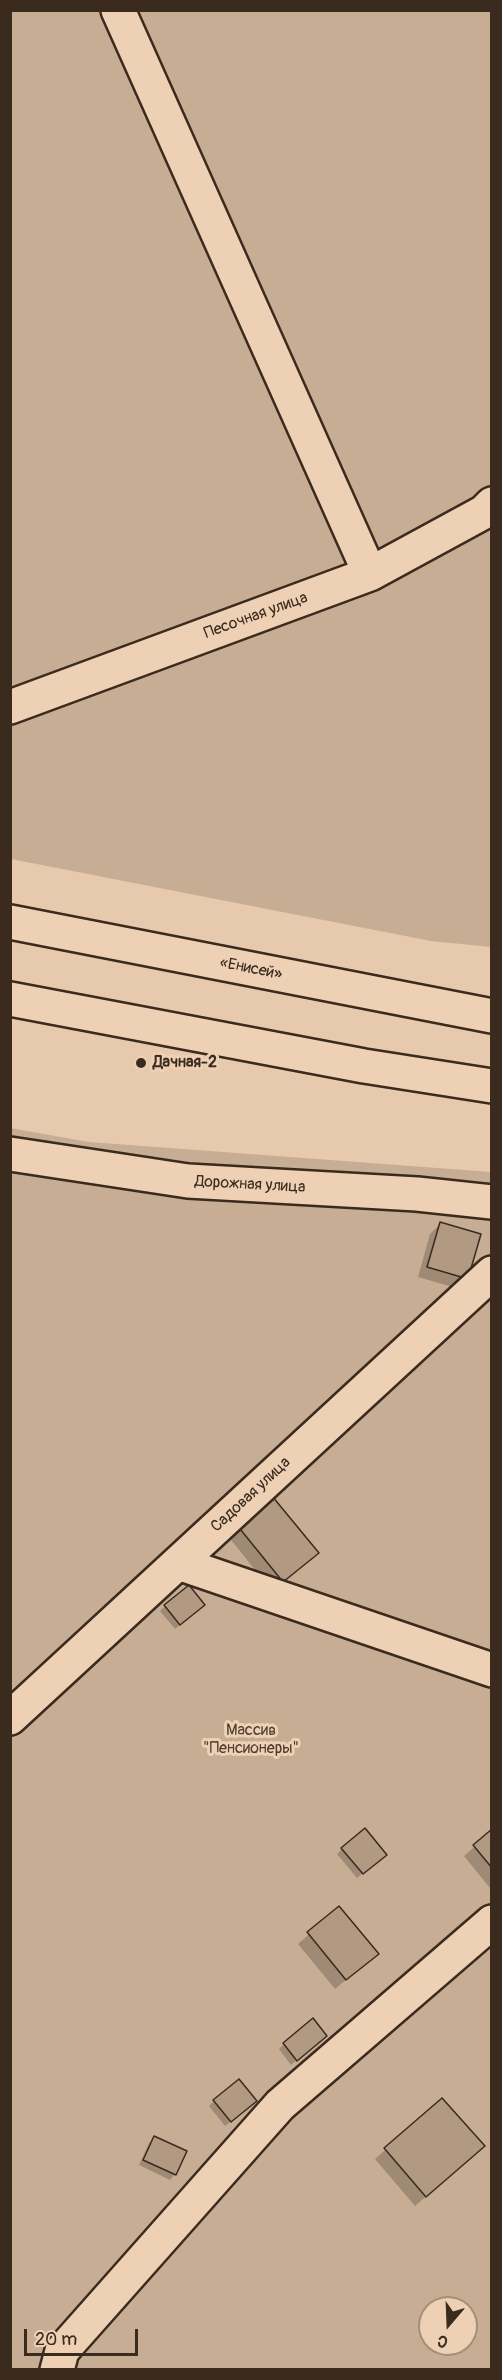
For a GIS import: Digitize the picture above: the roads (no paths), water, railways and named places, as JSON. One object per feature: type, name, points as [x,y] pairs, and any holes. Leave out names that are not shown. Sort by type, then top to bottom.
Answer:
[{"type":"main road","points":[[118,10],[370,574]]},
{"type":"main road","name":"Песочная улица","points":[[10,707],[370,574],[489,511]]},
{"type":"main road","name":"«Енисей»","points":[[10,922],[492,1016]]},
{"type":"main road","points":[[10,999],[364,1066],[492,1086]]},
{"type":"main road","name":"Дорожная улица","points":[[10,1154],[188,1181],[417,1194],[492,1202]]},
{"type":"main road","name":"Садовая улица","points":[[10,1718],[492,1273]]},
{"type":"main road","points":[[178,1563],[492,1670]]},
{"type":"main road","points":[[57,2370],[62,2351],[280,2105],[492,1922]]},
{"type":"place","name":"Дачная-2","points":[[141,1063]]},
{"type":"park label","name":"Массив \"Пенсионеры\"","points":[[251,1740]]}]
